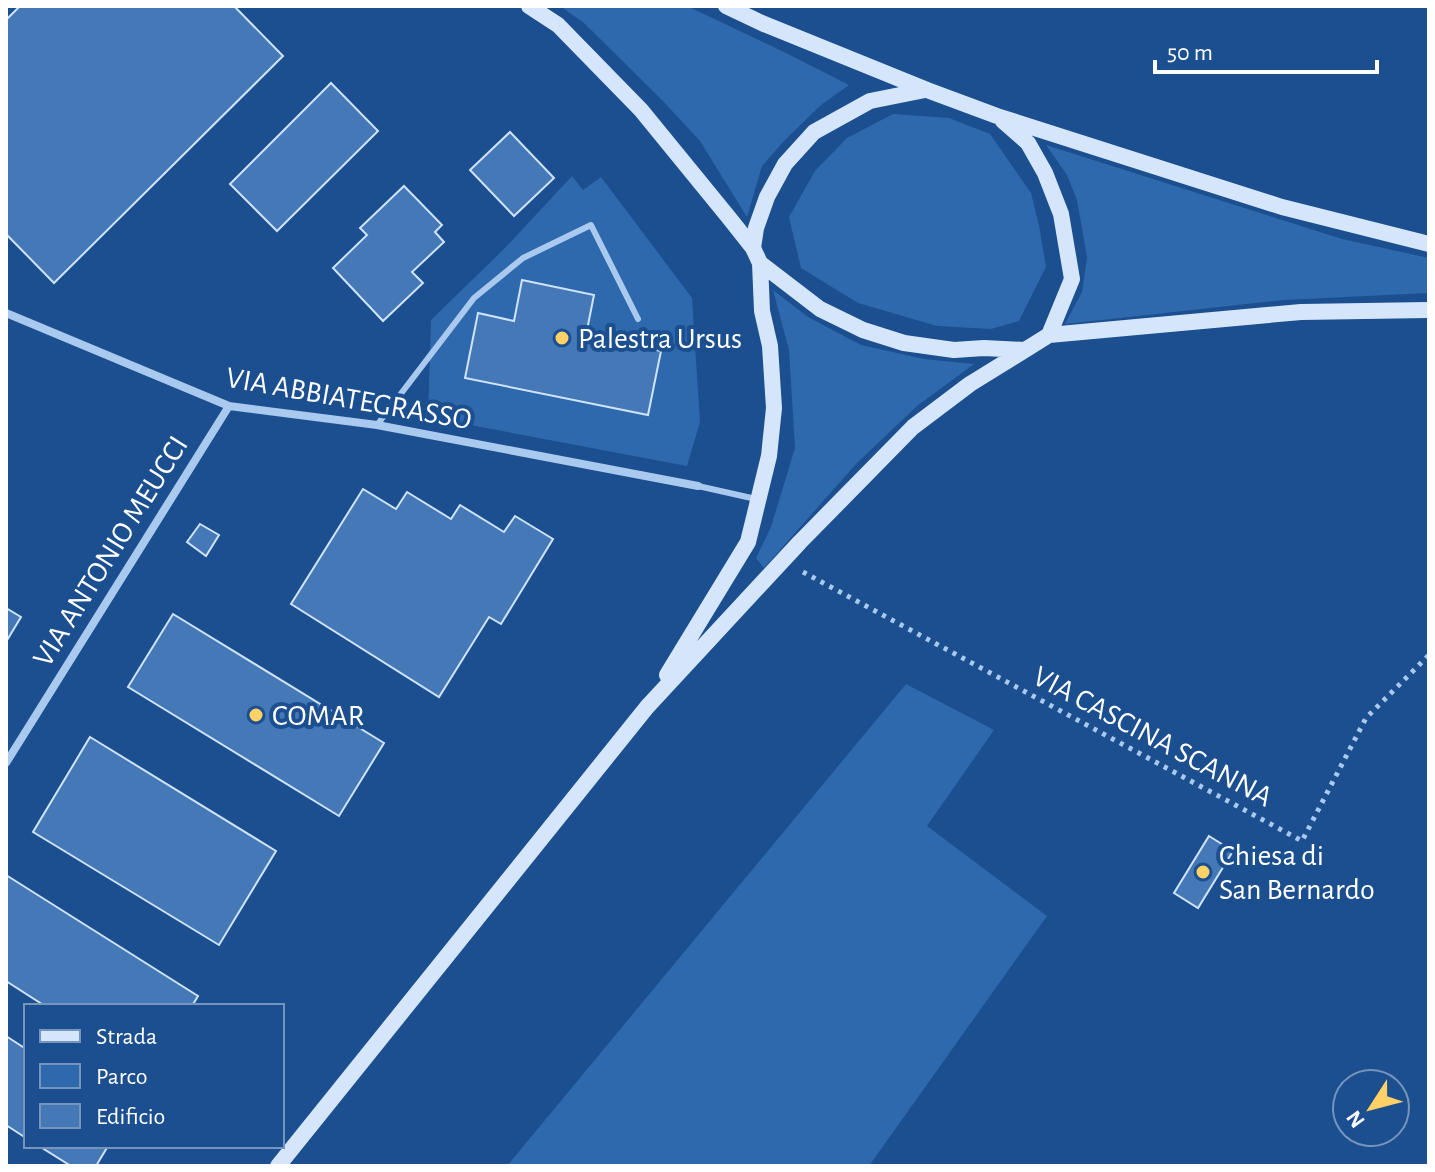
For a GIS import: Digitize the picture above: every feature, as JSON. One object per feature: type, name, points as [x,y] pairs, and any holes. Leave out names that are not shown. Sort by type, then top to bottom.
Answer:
[{"type":"main road","points":[[529,6],[558,25],[641,110],[756,256],[820,309],[863,330],[904,343],[954,350],[1025,350]]},
{"type":"main road","points":[[726,6],[997,116],[1282,207],[1429,244]]},
{"type":"main road","points":[[647,707],[748,542],[759,500],[769,456],[774,408],[770,346],[762,311],[756,256],[756,228],[767,197],[785,164],[814,132],[870,101],[927,90]]},
{"type":"main road","points":[[997,116],[1028,143],[1045,173],[1061,214],[1072,279],[1049,335]]},
{"type":"main road","points":[[278,1166],[647,707],[913,427],[970,384],[1049,335],[1301,312],[1429,310]]},
{"type":"street","name":"VIA ABBIATEGRASSO","points":[[6,313],[229,406],[377,425],[698,486]]},
{"type":"street","name":"VIA ANTONIO MEUCCI","points":[[6,763],[229,406]]},
{"type":"lane","points":[[377,425],[474,298],[523,258],[591,225],[638,319]]},
{"type":"lane","points":[[698,486],[759,500]]},
{"type":"path","name":"VIA CASCINA SCANNA","points":[[783,561],[1302,841],[1366,718],[1429,655]]},
{"type":"green space","points":[[560,6],[687,6],[849,85],[821,105],[762,166],[747,217],[700,141],[584,23]]},
{"type":"green space","points":[[893,114],[949,118],[990,134],[1031,193],[1046,267],[1019,321],[991,329],[937,326],[858,303],[801,268],[789,217],[815,171],[847,138]]},
{"type":"green space","points":[[1046,145],[1342,239],[1429,258],[1429,293],[1284,300],[1065,324],[1082,292],[1087,257],[1077,200],[1067,175]]},
{"type":"green space","name":"Palestra Ursus","points":[[572,176],[583,190],[601,177],[692,298],[700,422],[687,466],[428,417],[431,320],[504,249]]},
{"type":"green space","points":[[773,290],[808,317],[861,345],[924,359],[974,364],[917,406],[856,464],[764,568],[756,558],[771,527],[795,448],[789,350]]},
{"type":"green space","points":[[906,684],[994,730],[927,826],[1047,916],[869,1166],[507,1166]]},
{"type":"building","points":[[20,6],[234,6],[283,56],[54,283],[6,234],[6,20]]},
{"type":"building","points":[[331,83],[378,131],[277,231],[230,184]]},
{"type":"building","points":[[510,132],[554,178],[514,216],[470,170]]},
{"type":"building","points":[[404,186],[442,225],[435,232],[444,242],[412,272],[423,283],[383,321],[333,268],[367,235],[360,228]]},
{"type":"building","points":[[522,280],[594,295],[586,335],[661,351],[648,415],[465,378],[478,313],[514,321]]},
{"type":"building","points":[[363,489],[396,509],[407,492],[451,519],[460,505],[504,532],[515,516],[553,539],[501,624],[489,617],[439,697],[291,604]]},
{"type":"building","points":[[200,524],[219,535],[206,556],[187,542]]},
{"type":"building","points":[[6,608],[21,617],[6,642]]},
{"type":"building","name":"COMAR","points":[[173,614],[384,743],[339,816],[128,687]]},
{"type":"building","points":[[90,737],[276,851],[219,945],[33,832]]},
{"type":"building","name":"Chiesa di San Bernardo","points":[[1209,836],[1233,851],[1198,908],[1174,893]]},
{"type":"building","points":[[6,875],[198,996],[193,1004],[42,1004],[6,981]]},
{"type":"building","points":[[6,1036],[24,1048],[24,1137],[6,1125]]},
{"type":"building","points":[[42,1148],[107,1148],[96,1166],[71,1166]]},
{"type":"place","name":"Palestra Ursus","points":[[562,338]]},
{"type":"place","name":"COMAR","points":[[256,715]]},
{"type":"place","name":"Chiesa di San Bernardo","points":[[1203,872]]}]
